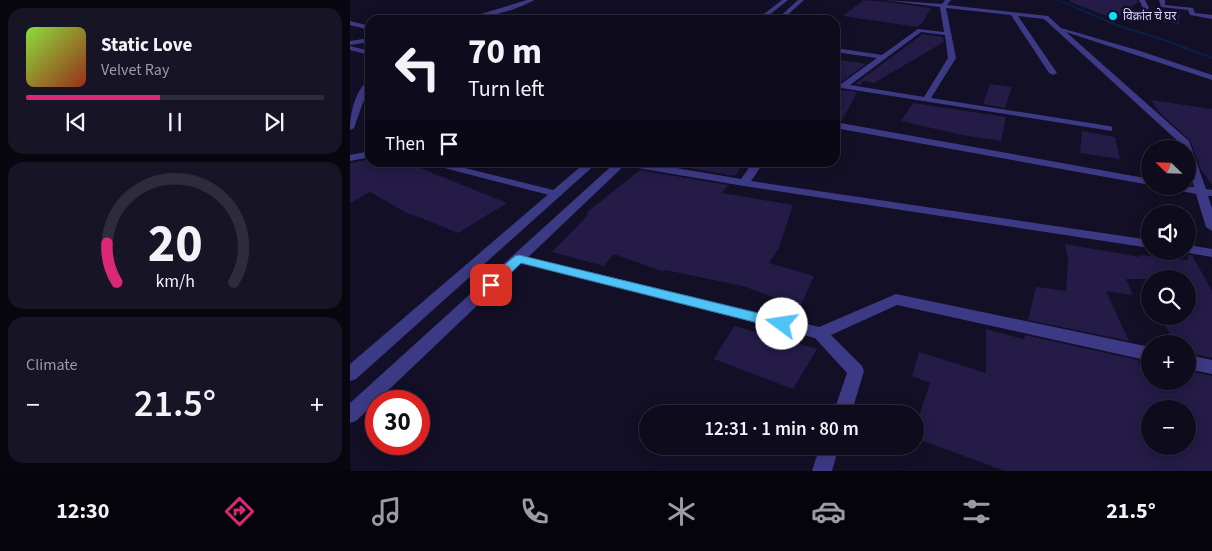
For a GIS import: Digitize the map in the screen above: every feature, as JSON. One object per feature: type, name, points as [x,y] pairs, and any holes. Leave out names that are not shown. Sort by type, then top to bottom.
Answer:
[{"type":"street","points":[[765,15],[784,0]]},
{"type":"street","points":[[784,15],[801,0]]},
{"type":"street","points":[[887,0],[945,3],[1046,17],[1186,143],[1206,192],[1212,227]]},
{"type":"street","points":[[1139,20],[1146,8],[1142,0]]},
{"type":"street","points":[[1162,0],[1163,6],[1191,9],[1192,14],[1212,17]]},
{"type":"street","points":[[926,100],[952,58],[945,3]]},
{"type":"street","points":[[1013,13],[1053,73]]},
{"type":"street","points":[[1059,28],[1135,51],[1212,78]]},
{"type":"street","points":[[840,85],[920,30],[948,34]]},
{"type":"street","points":[[840,51],[883,57]]},
{"type":"street","points":[[840,86],[1109,129]]},
{"type":"street","points":[[840,126],[1141,180]]},
{"type":"street","points":[[350,158],[365,155]]},
{"type":"street","points":[[446,167],[557,194]]},
{"type":"street","points":[[350,374],[587,167]]},
{"type":"street","points":[[350,415],[618,167]]},
{"type":"street","points":[[646,167],[1141,243]]},
{"type":"street","points":[[744,183],[755,167]]},
{"type":"street","points":[[1196,250],[1212,253]]},
{"type":"street","points":[[519,258],[820,333],[856,372],[845,405]]},
{"type":"street","points":[[820,333],[896,298],[1141,352]]},
{"type":"street","points":[[1196,364],[1212,367]]},
{"type":"street","points":[[822,471],[827,455]]},
{"type":"lane","points":[[484,15],[532,0]]},
{"type":"lane","points":[[350,23],[365,27]]},
{"type":"lane","points":[[350,43],[365,41]]},
{"type":"lane","points":[[350,48],[365,52]]},
{"type":"lane","points":[[350,128],[365,88]]},
{"type":"building","points":[[864,0],[931,8],[922,23],[917,27],[843,16]]},
{"type":"building","points":[[1070,0],[1137,0],[1138,2],[1115,19],[1070,2]]},
{"type":"building","points":[[1160,9],[1180,11],[1179,24],[1158,21]]},
{"type":"building","points":[[923,34],[943,37],[944,42],[874,83],[863,81],[861,85],[855,84]]},
{"type":"building","points":[[840,60],[866,64],[841,82]]},
{"type":"building","points":[[990,84],[1012,87],[1005,108],[983,104]]},
{"type":"building","points":[[840,90],[857,92],[842,121],[840,121]]},
{"type":"building","points":[[1151,100],[1212,109],[1212,185],[1201,170],[1196,156],[1196,140],[1190,140],[1160,113]]},
{"type":"building","points":[[913,103],[1006,117],[1001,141],[962,135],[901,121]]},
{"type":"building","points":[[1082,131],[1115,137],[1120,159],[1080,153]]},
{"type":"building","points":[[365,160],[365,167],[418,167],[507,203],[458,233],[410,215],[370,192],[350,203],[350,163]]},
{"type":"building","points":[[684,167],[741,167],[735,176]]},
{"type":"building","points":[[640,170],[728,185],[722,193],[793,205],[779,248],[769,263],[814,276],[800,307],[743,286],[665,270],[664,272],[614,254],[604,266],[552,252],[589,214],[586,213]]},
{"type":"building","points":[[1065,244],[1140,257],[1139,255],[1141,255],[1141,260],[1195,260],[1212,291],[1212,358],[1196,355],[1196,335],[1170,335],[1165,325],[1196,325],[1196,270],[1141,270],[1141,279],[1126,279],[1133,295],[1106,291],[1129,341],[1028,320],[1036,287],[1066,291],[1068,259]]},
{"type":"building","points":[[734,326],[817,349],[793,389],[714,359]]},
{"type":"building","points":[[986,329],[1024,339],[1025,335],[1138,360],[1141,364],[1141,390],[1196,390],[1196,372],[1212,376],[1212,471],[1005,471],[924,441],[923,405],[930,383],[912,376],[919,352],[986,373]]},
{"type":"waterway","points":[[1057,0],[1119,26],[1212,58]]},
{"type":"place","name":"विक्रांत चे घर","points":[[1113,16]]},
{"type":"route","points":[[491,285],[519,258],[782,324]]}]
